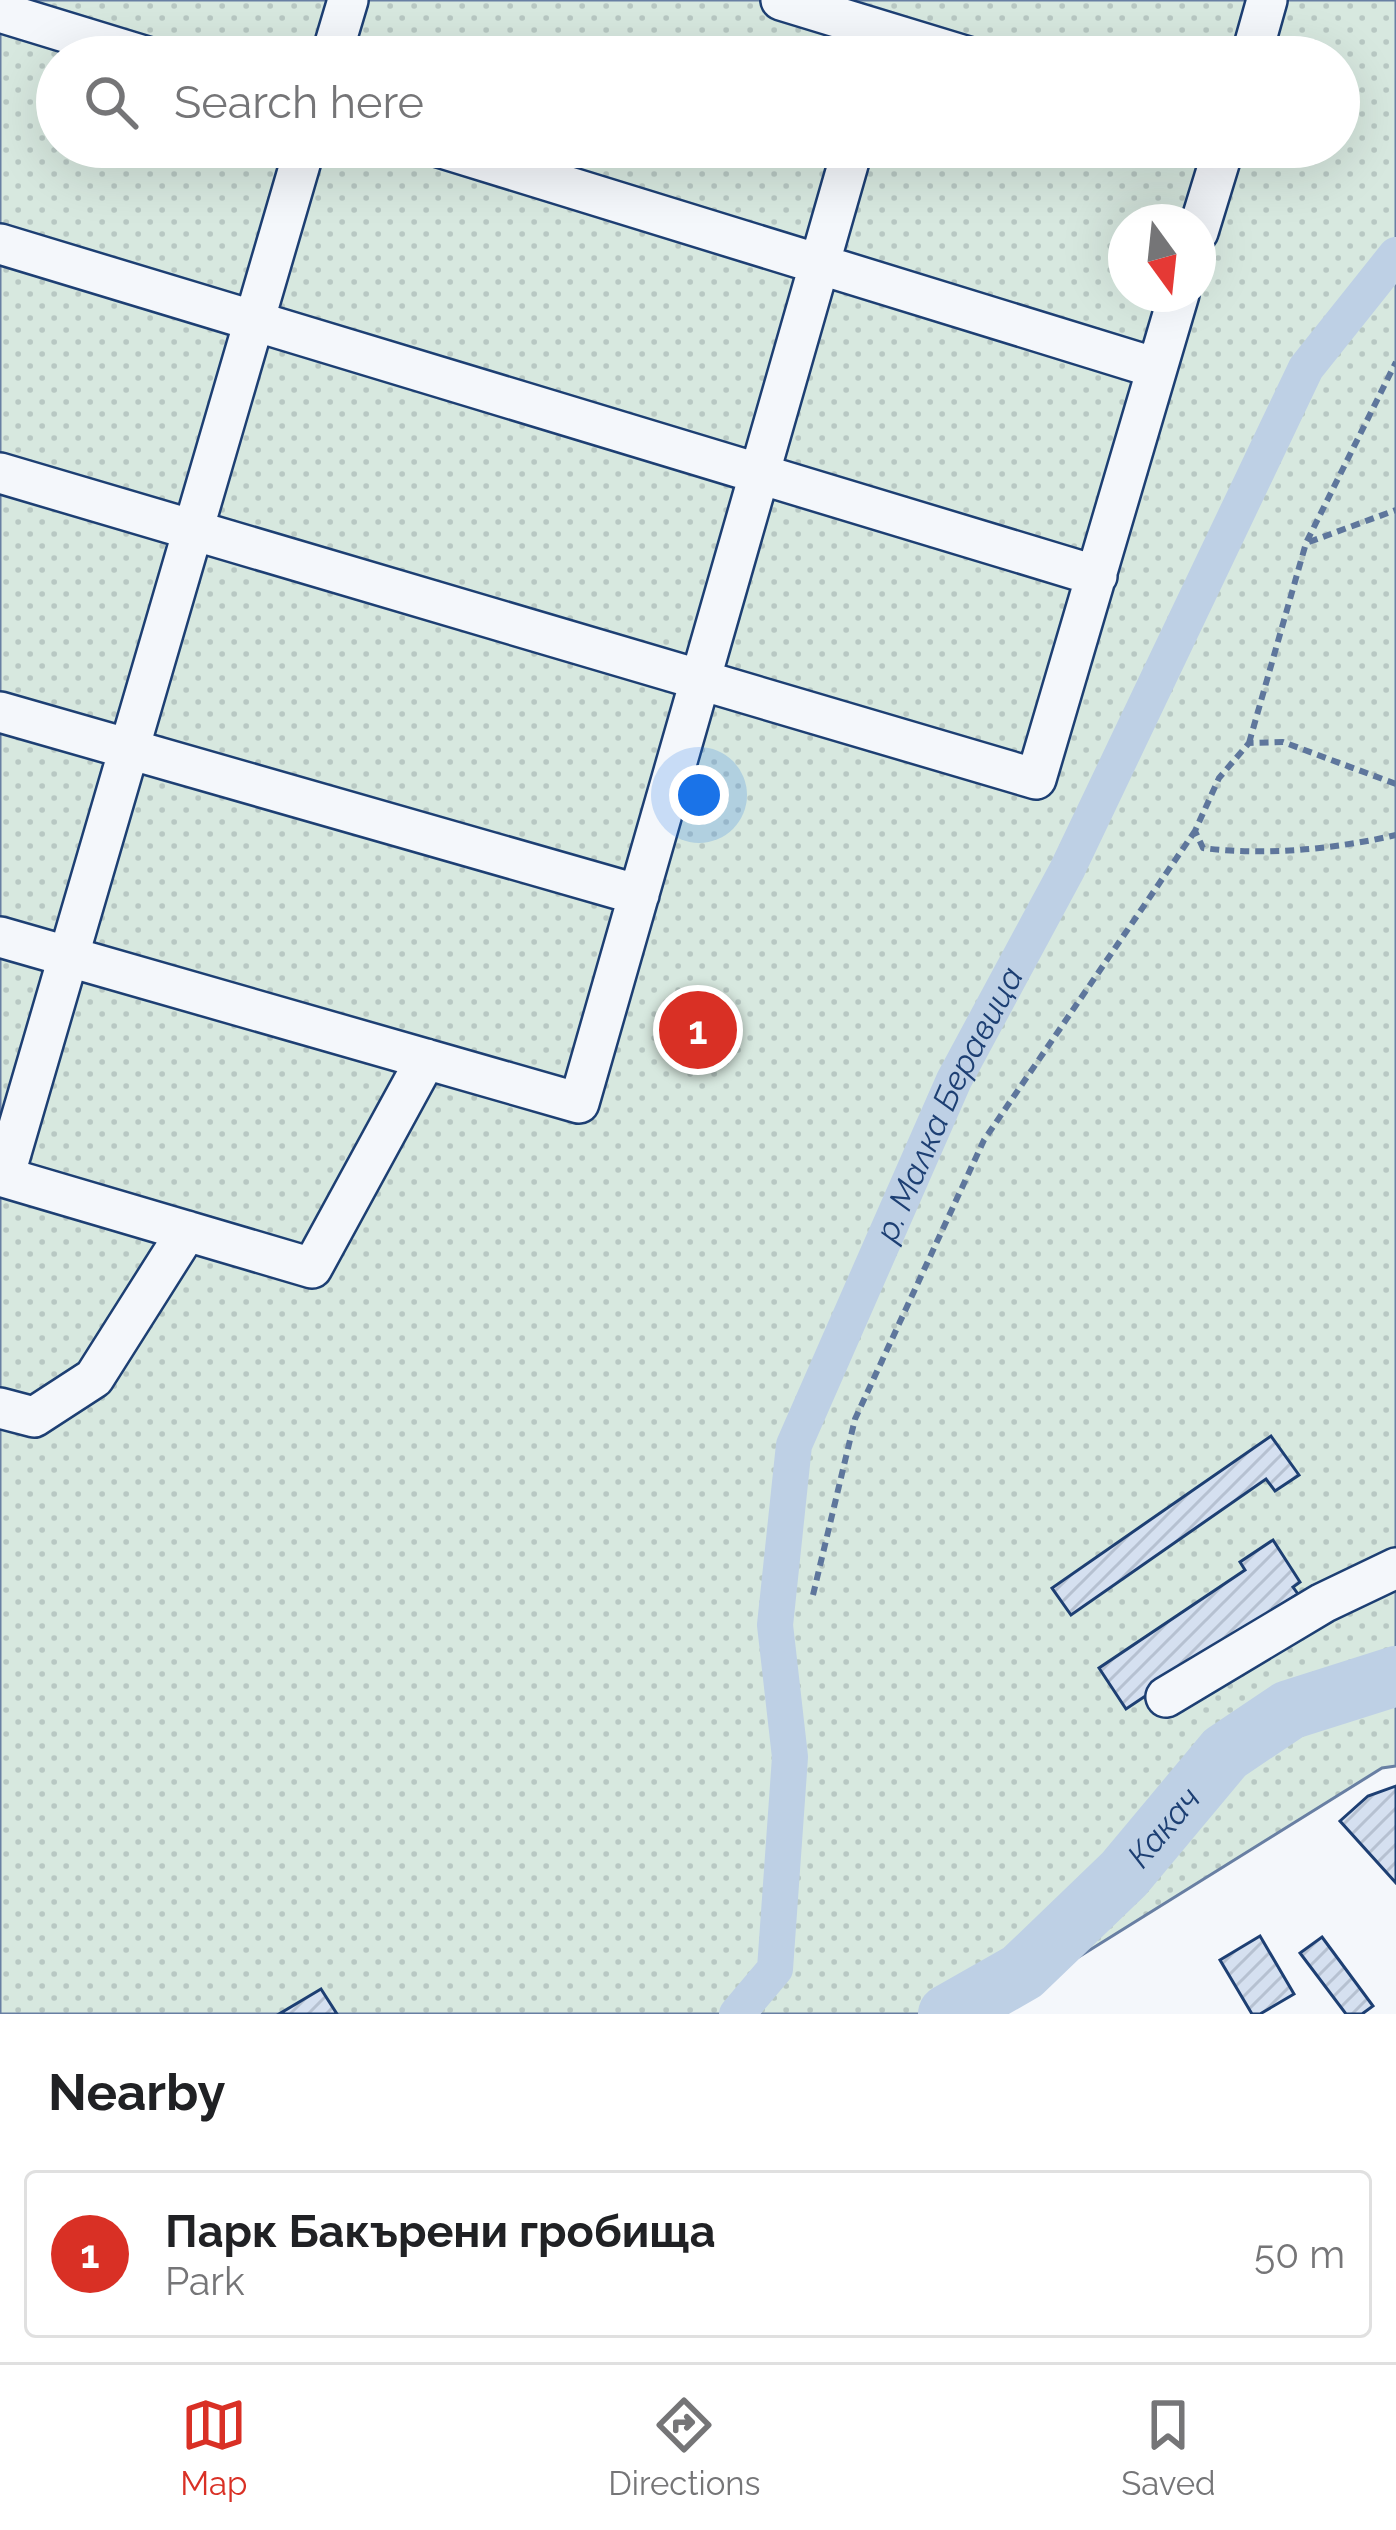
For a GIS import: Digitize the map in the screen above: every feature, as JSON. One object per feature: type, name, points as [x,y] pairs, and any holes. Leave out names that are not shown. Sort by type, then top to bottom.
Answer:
[{"type":"lane","points":[[337,36],[348,0]]},
{"type":"lane","points":[[781,0],[886,29]]},
{"type":"lane","points":[[1257,36],[1268,0]]},
{"type":"lane","points":[[0,12],[78,36]]},
{"type":"lane","points":[[299,168],[2,1177],[312,1268],[426,1059]]},
{"type":"lane","points":[[507,168],[1156,368]]},
{"type":"lane","points":[[0,937],[579,1103],[847,168]]},
{"type":"lane","points":[[1207,204],[1218,168]]},
{"type":"lane","points":[[0,244],[1096,576]]},
{"type":"lane","points":[[0,472],[1036,779],[1173,312]]},
{"type":"lane","points":[[0,712],[639,895]]},
{"type":"lane","points":[[0,1408],[34,1418],[94,1378],[187,1231]]},
{"type":"lane","points":[[1166,1697],[1323,1604],[1396,1568]]},
{"type":"path","points":[[813,1595],[855,1419],[984,1140],[1195,831],[1219,778],[1249,743],[1306,543],[1396,362]]},
{"type":"path","points":[[1306,543],[1396,510]]},
{"type":"path","points":[[1249,743],[1283,742],[1396,784]]},
{"type":"path","points":[[1195,831],[1203,848],[1235,852],[1361,843],[1396,835]]},
{"type":"shaded area","points":[[0,0],[1396,0],[1396,1766],[1382,1768],[987,2014],[0,2014]]},
{"type":"building","points":[[1271,1436],[1299,1475],[1275,1491],[1266,1479],[1071,1615],[1052,1588]]},
{"type":"building","points":[[1273,1540],[1300,1582],[1293,1587],[1298,1594],[1126,1709],[1099,1668],[1245,1570],[1240,1562]]},
{"type":"building","points":[[1396,1786],[1396,1883],[1340,1821],[1368,1796]]},
{"type":"building","points":[[1260,1936],[1294,1994],[1252,2014],[1220,1960]]},
{"type":"building","points":[[1322,1937],[1373,2006],[1362,2014],[1346,2014],[1300,1953]]},
{"type":"building","points":[[321,1989],[337,2014],[279,2014]]},
{"type":"waterway","name":"р. Малка Беравица","points":[[737,2014],[775,1969],[790,1757],[775,1625],[794,1445],[954,1080],[1067,870],[1306,368],[1396,255]]},
{"type":"waterway","name":"Какач","points":[[948,2014],[1022,1972],[1124,1874],[1225,1753],[1289,1710],[1396,1676]]},
{"type":"place","name":"Парк Бакърени гробища","points":[[698,1030]]}]
